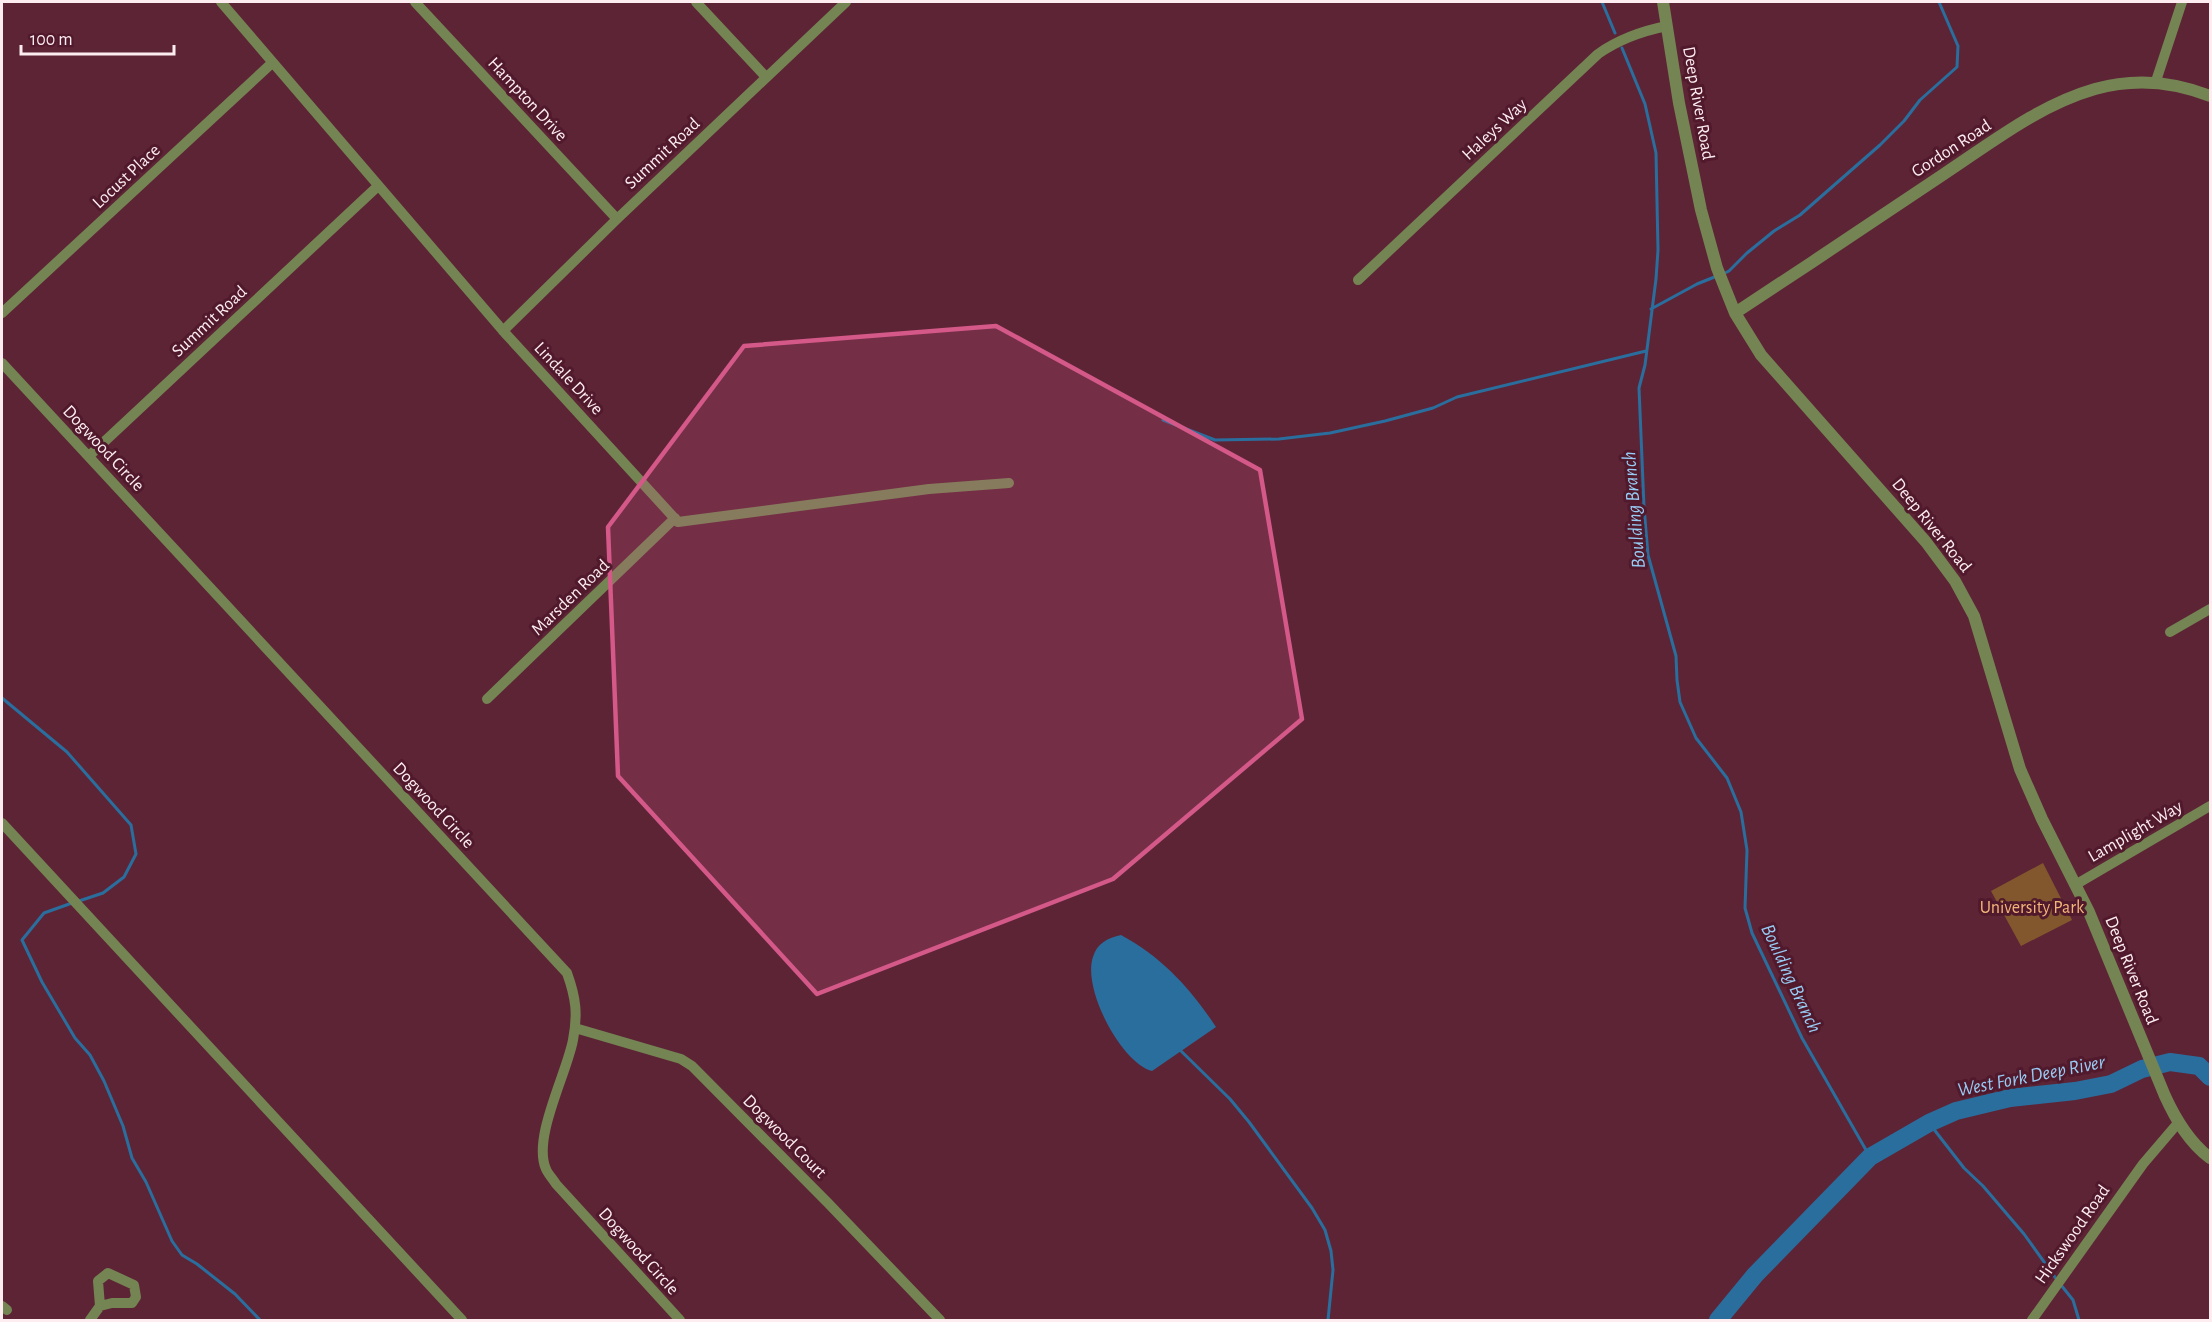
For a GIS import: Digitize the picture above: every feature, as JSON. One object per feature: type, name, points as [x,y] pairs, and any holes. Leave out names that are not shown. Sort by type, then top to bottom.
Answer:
[{"type":"street","name":"Lindale Drive","points":[[221,2],[503,331],[675,518]]},
{"type":"street","name":"Hampton Drive","points":[[415,2],[616,219]]},
{"type":"street","points":[[696,2],[766,77]]},
{"type":"street","name":"Summit Road","points":[[503,331],[616,219],[846,2]]},
{"type":"street","name":"Deep River Road","points":[[1663,2],[1694,178],[1717,268],[1735,313],[1761,355],[1921,535],[1955,581],[1978,629],[2020,769],[2042,819],[2089,912],[2164,1096],[2178,1123],[2197,1147],[2211,1158]]},
{"type":"street","points":[[2156,81],[2182,2]]},
{"type":"street","name":"Haleys Way","points":[[1358,280],[1598,54],[1625,38],[1645,30],[1667,26]]},
{"type":"street","name":"Locust Place","points":[[2,313],[272,63]]},
{"type":"street","name":"Gordon Road","points":[[1735,313],[1992,143],[2058,104],[2094,89],[2116,84],[2156,81],[2211,96]]},
{"type":"street","name":"Summit Road","points":[[89,456],[378,186]]},
{"type":"street","name":"Dogwood Circle","points":[[2,363],[567,973],[575,995],[575,1028],[573,1042],[545,1131],[542,1155],[546,1169],[556,1184],[680,1320]]},
{"type":"street","points":[[675,518],[678,522],[929,489],[1009,483]]},
{"type":"street","name":"Marsden Road","points":[[487,699],[675,518]]},
{"type":"street","points":[[2170,632],[2211,609]]},
{"type":"street","name":"Lamplight Way","points":[[2075,885],[2211,806]]},
{"type":"street","points":[[2,823],[462,1320]]},
{"type":"street","name":"Dogwood Court","points":[[575,1028],[681,1059],[692,1066],[940,1320]]},
{"type":"street","name":"Hickswood Road","points":[[2032,1320],[2140,1167],[2178,1123]]},
{"type":"street","points":[[90,1320],[100,1306]]},
{"type":"highlighted area","points":[[996,326],[1260,470],[1302,719],[1113,879],[817,994],[618,776],[608,527],[744,346]]},
{"type":"green space","name":"University Park","points":[[2043,863],[2072,920],[2021,946],[1991,891]]},
{"type":"water","points":[[1121,935],[1150,953],[1175,975],[1216,1027],[1152,1071],[1140,1065],[1117,1040],[1107,1023],[1093,987],[1091,970],[1097,948],[1104,942]]},
{"type":"waterway","points":[[1602,2],[1615,33]]},
{"type":"waterway","name":"Boulding Branch","points":[[1723,274],[1774,231],[1800,215],[1880,145],[1904,121],[1920,100],[1957,67],[1958,46],[1939,2]]},
{"type":"waterway","name":"Boulding Branch","points":[[1622,48],[1645,104],[1656,153],[1658,250],[1656,279],[1645,365],[1639,388],[1644,507],[1648,555],[1676,656],[1680,702],[1696,738],[1727,778],[1741,812],[1747,850],[1745,908],[1752,933],[1802,1038],[1870,1157]]},
{"type":"waterway","name":"Boulding Branch","points":[[1651,309],[1717,276]]},
{"type":"waterway","points":[[1163,420],[1215,440],[1279,439],[1330,433],[1433,408],[1457,397],[1646,351]]},
{"type":"waterway","points":[[2,698],[67,752],[131,825],[136,854],[124,877],[103,893],[79,901]]},
{"type":"waterway","points":[[72,903],[44,913],[22,940],[42,982],[75,1038],[90,1055],[104,1081],[123,1126],[132,1158],[146,1182],[172,1241],[182,1255],[235,1294],[260,1320]]},
{"type":"waterway","points":[[1180,1050],[1230,1099],[1249,1122],[1312,1208],[1325,1230],[1333,1270],[1328,1320]]},
{"type":"waterway","name":"West Fork Deep River","points":[[1718,1320],[1755,1275],[1870,1157],[1929,1123],[1956,1111],[2010,1098],[2075,1091],[2111,1084],[2142,1069],[2170,1062],[2199,1066],[2210,1077]]},
{"type":"waterway","points":[[1929,1123],[1964,1168],[1983,1186],[2024,1234],[2057,1280]]},
{"type":"waterway","points":[[2061,1285],[2073,1300],[2079,1320]]}]
